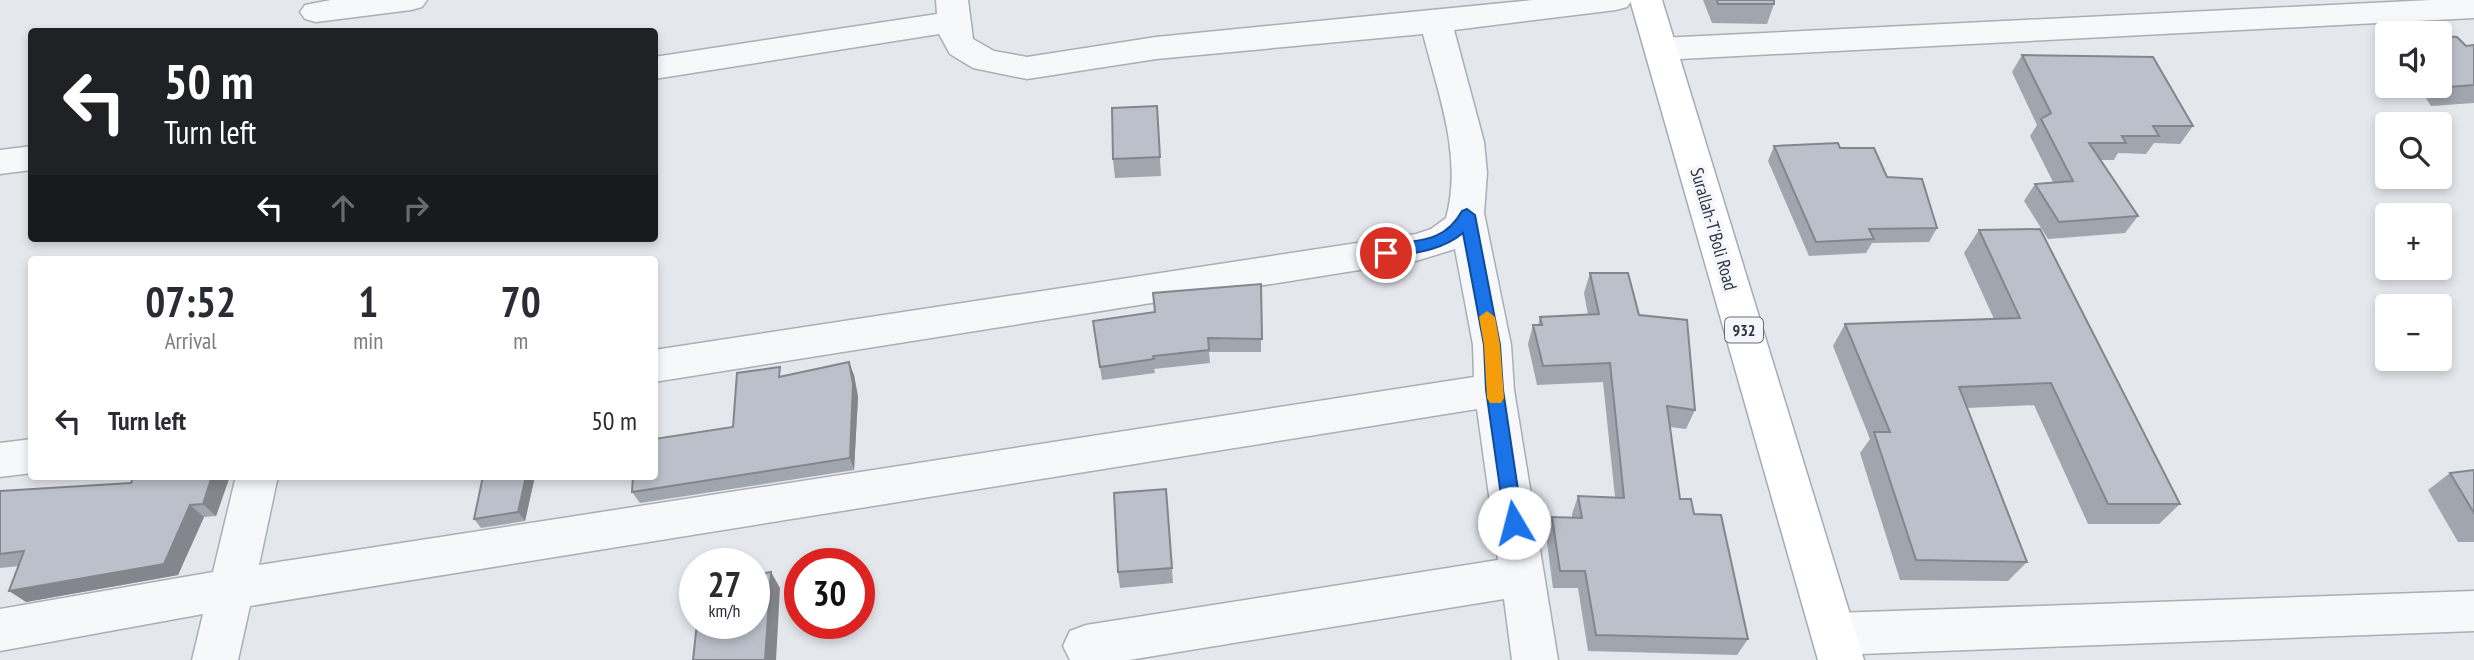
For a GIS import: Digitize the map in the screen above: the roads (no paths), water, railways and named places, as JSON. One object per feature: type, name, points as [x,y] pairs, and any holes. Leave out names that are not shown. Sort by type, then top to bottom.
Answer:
[{"type":"main road","name":"Surallah-T'Boli Road","points":[[1646,0],[1837,647]]},
{"type":"street","points":[[316,12],[411,0]]},
{"type":"street","points":[[658,67],[952,11],[955,36],[970,52],[985,60],[1027,68],[1156,48],[1436,22],[1616,0]]},
{"type":"street","points":[[1661,49],[2474,8]]},
{"type":"street","points":[[1436,22],[1468,144],[1467,215],[1492,345],[1494,390],[1535,660]]},
{"type":"street","points":[[0,162],[28,158]]},
{"type":"street","points":[[658,365],[1431,245],[1454,232],[1467,215]]},
{"type":"street","points":[[0,630],[232,589],[1494,390]]},
{"type":"street","points":[[0,460],[28,456]]},
{"type":"street","points":[[215,660],[256,480]]},
{"type":"street","points":[[1086,646],[1522,576]]},
{"type":"street","points":[[1837,647],[2474,611]]}]
